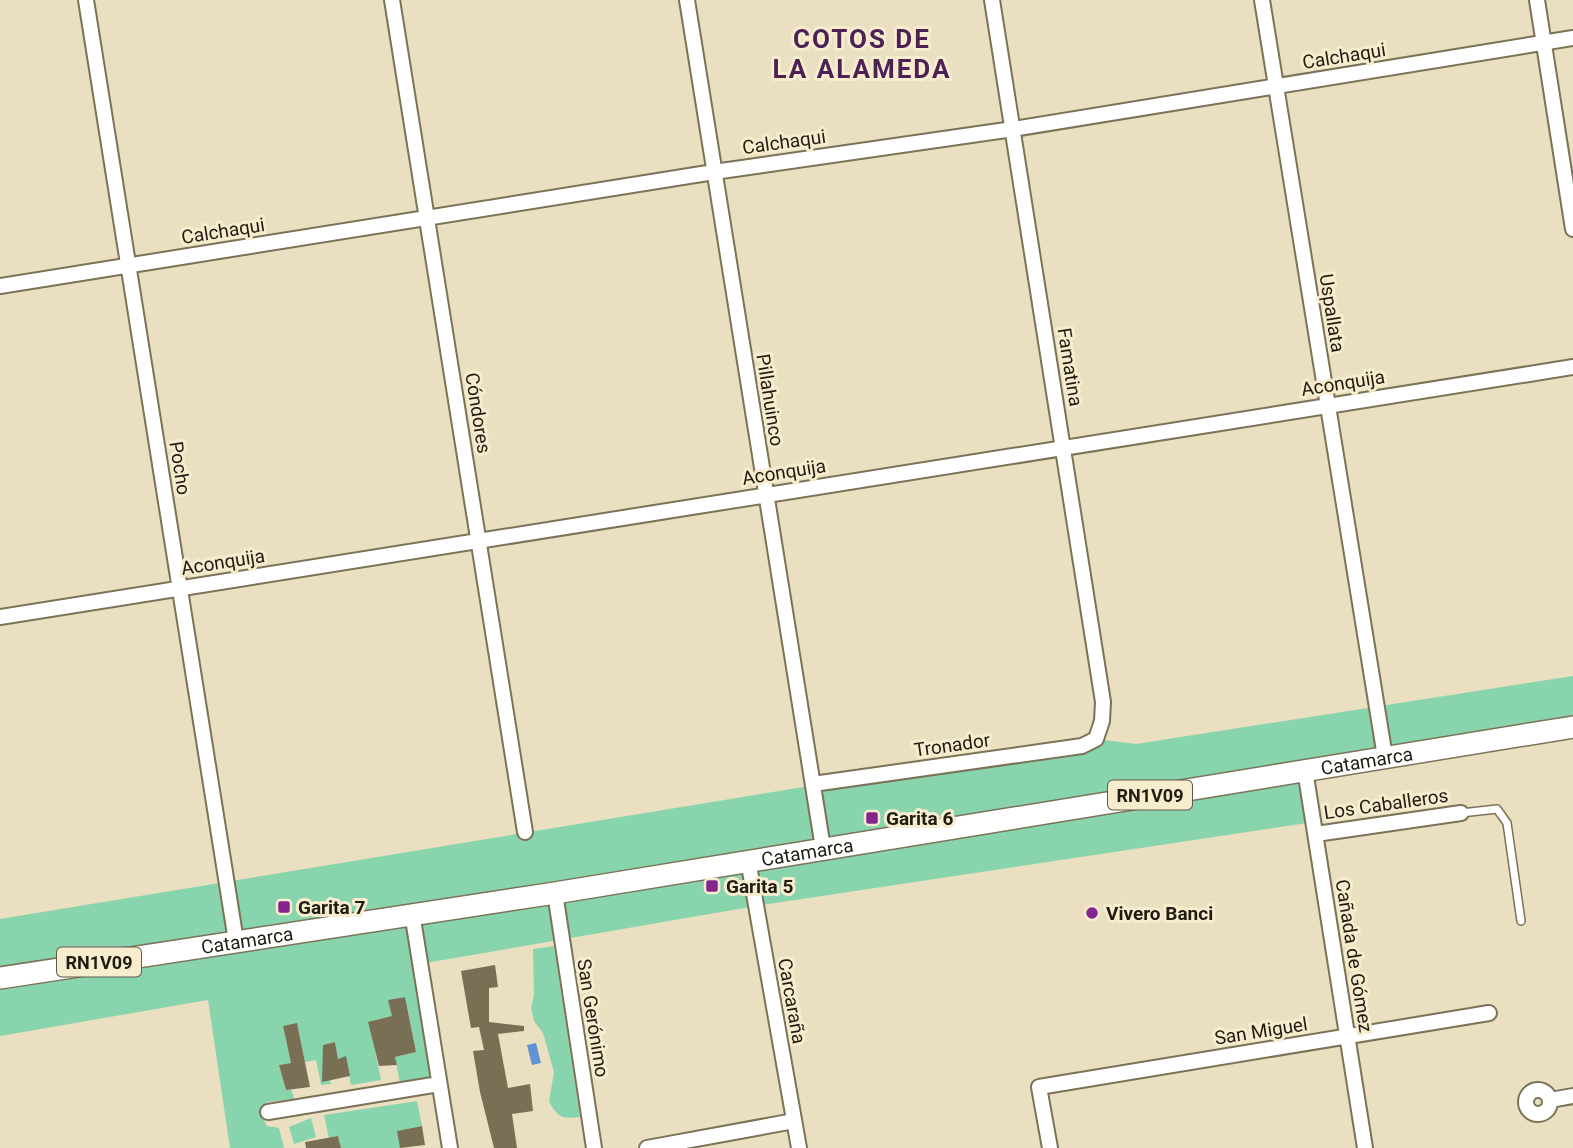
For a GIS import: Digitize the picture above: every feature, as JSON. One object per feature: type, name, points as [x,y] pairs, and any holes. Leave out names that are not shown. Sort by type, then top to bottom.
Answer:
[{"type":"main road","name":"Catamarca","points":[[0,978],[555,893],[1573,727]]},
{"type":"street","name":"Pocho","points":[[86,0],[236,941]]},
{"type":"street","name":"Cóndores","points":[[392,0],[525,832]]},
{"type":"street","name":"Pillahuinco","points":[[687,0],[823,848]]},
{"type":"street","name":"Famatina","points":[[992,0],[1102,702],[1102,721],[1096,739]]},
{"type":"street","name":"Uspallata","points":[[1262,0],[1385,757]]},
{"type":"street","points":[[1537,0],[1573,229]]},
{"type":"street","name":"Calchaqui","points":[[0,286],[714,172],[1013,129],[1573,38]]},
{"type":"street","name":"Aconquija","points":[[0,617],[1573,367]]},
{"type":"street","name":"Tronador","points":[[813,785],[1082,746],[1096,739]]},
{"type":"street","name":"Cañada de Gómez","points":[[1305,770],[1365,1148]]},
{"type":"street","name":"Los Caballeros","points":[[1316,834],[1461,813]]},
{"type":"street","name":"Carcaraña","points":[[748,860],[799,1148]]},
{"type":"street","name":"San Gerónimo","points":[[555,893],[594,1148]]},
{"type":"street","points":[[412,914],[450,1148]]},
{"type":"street","name":"San Miguel","points":[[1049,1148],[1040,1087],[1489,1013]]},
{"type":"street","points":[[268,1112],[439,1084]]},
{"type":"street","points":[[1550,1100],[1573,1097]]},
{"type":"street","points":[[647,1148],[794,1121]]},
{"type":"lane","points":[[1461,813],[1497,809],[1507,823],[1521,921]]},
{"type":"green space","points":[[1573,676],[1573,727],[1305,770],[1314,822],[756,906],[414,965],[430,1079],[400,1084],[395,1057],[416,1052],[405,997],[389,1000],[397,1037],[369,1022],[381,1080],[351,1085],[346,1057],[338,1059],[335,1042],[323,1045],[331,1084],[321,1085],[316,1060],[305,1062],[297,1024],[283,1026],[291,1063],[279,1065],[286,1090],[291,1089],[294,1099],[267,1102],[260,1113],[267,1126],[279,1128],[284,1148],[230,1148],[208,1000],[0,1036],[0,919],[1096,739],[1136,744]]},
{"type":"green space","points":[[554,946],[580,1117],[561,1116],[549,1102],[554,1072],[543,1033],[534,1021],[531,1008],[534,995],[533,949]]},
{"type":"green space","points":[[417,1101],[422,1126],[398,1131],[400,1148],[341,1148],[338,1136],[329,1138],[324,1115]]},
{"type":"green space","points":[[311,1118],[316,1137],[294,1144],[289,1127]]},
{"type":"water","points":[[536,1043],[541,1063],[532,1065],[527,1045]]},
{"type":"building","points":[[495,965],[498,987],[489,988],[489,1022],[524,1026],[524,1031],[498,1034],[508,1088],[530,1084],[533,1111],[512,1114],[517,1148],[494,1148],[473,1051],[484,1050],[479,1027],[471,1028],[461,971]]},
{"type":"building","points":[[405,997],[416,1052],[395,1057],[397,1065],[379,1066],[368,1022],[392,1016],[388,1000]]},
{"type":"building","points":[[297,1023],[310,1087],[286,1090],[279,1065],[291,1063],[283,1026]]},
{"type":"building","points":[[335,1042],[338,1059],[346,1056],[350,1076],[322,1082],[323,1045]]},
{"type":"building","points":[[422,1126],[425,1145],[400,1148],[397,1131]]},
{"type":"building","points":[[338,1136],[341,1148],[306,1148],[305,1142]]},
{"type":"place","name":"Garita 6","points":[[872,818]]},
{"type":"place","name":"Garita 5","points":[[712,886]]},
{"type":"place","name":"Garita 7","points":[[284,907]]},
{"type":"place","name":"Vivero Banci","points":[[1092,913]]},
{"type":"district","name":"COTOS DE LA ALAMEDA","points":[[862,54]]}]
